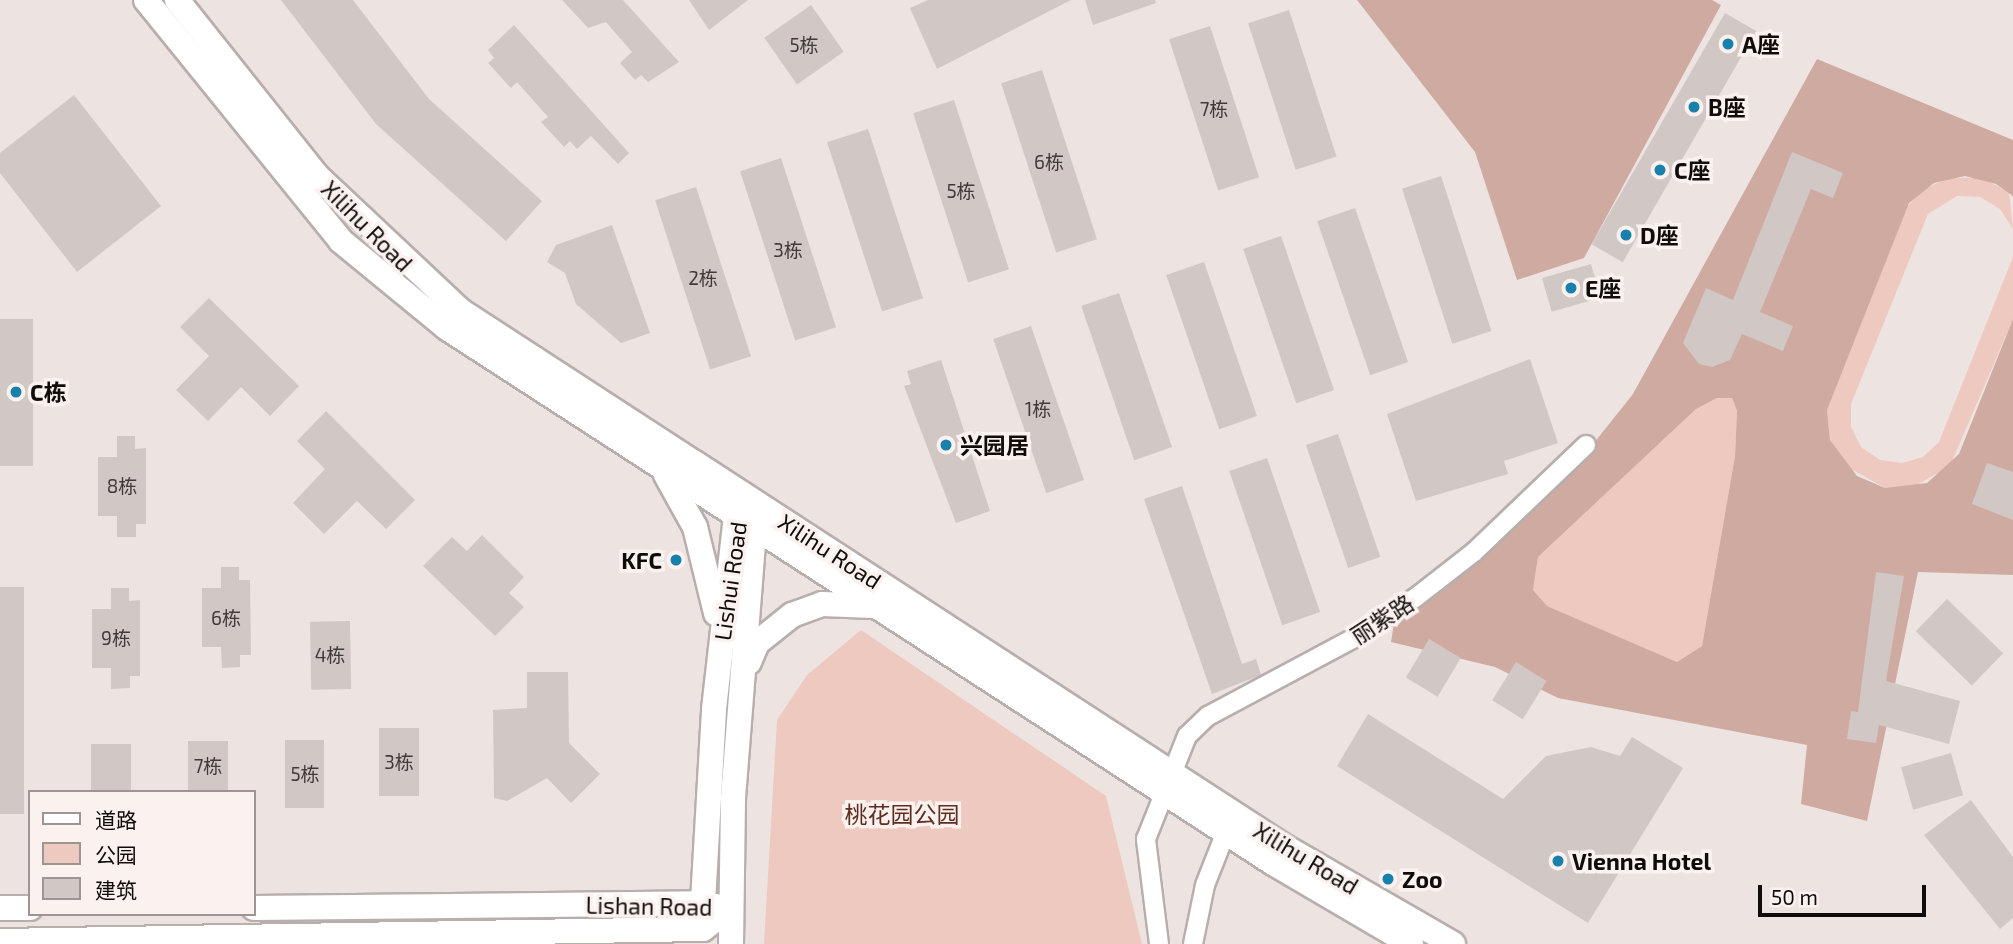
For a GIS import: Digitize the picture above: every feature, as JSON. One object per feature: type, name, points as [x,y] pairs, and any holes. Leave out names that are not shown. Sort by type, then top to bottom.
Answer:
[{"type":"main road","name":"Xilihu Road","points":[[146,0],[350,249],[447,328],[659,465],[744,508]]},
{"type":"main road","name":"Xilihu Road","points":[[177,0],[317,176],[408,267],[461,311],[744,508],[1230,823],[1411,944]]},
{"type":"main road","points":[[659,465],[681,498],[705,558],[719,658]]},
{"type":"main road","name":"Lishui Road","points":[[731,944],[729,909],[744,672],[758,530],[744,508]]},
{"type":"main road","name":"Lishui Road","points":[[703,936],[702,903],[719,658],[744,508]]},
{"type":"main road","name":"Xilihu Road","points":[[758,530],[1165,781]]},
{"type":"main road","points":[[744,672],[757,643],[792,615],[846,602],[879,607]]},
{"type":"main road","name":"Xilihu Road","points":[[1230,823],[1453,944]]},
{"type":"main road","name":"Lishan Road","points":[[256,908],[702,903],[729,909]]},
{"type":"main road","points":[[0,908],[28,908]]},
{"type":"main road","name":"Lishan Road","points":[[0,941],[703,936],[729,909]]},
{"type":"street","name":"丽紫路","points":[[1159,944],[1146,839],[1165,781],[1187,736],[1208,716],[1352,639],[1415,598],[1586,445]]},
{"type":"street","points":[[1193,944],[1205,885],[1230,823]]},
{"type":"green space","points":[[1949,178],[1981,178],[2009,192],[2013,229],[2000,209],[1980,197],[1957,196],[1928,214],[1851,404],[1851,427],[1861,447],[1880,460],[1902,463],[1923,457],[1939,442],[2013,257],[2013,319],[1950,466],[1913,487],[1885,488],[1846,466],[1830,440],[1827,410],[1900,216],[1920,191]]},
{"type":"green space","points":[[1717,398],[1732,398],[1737,411],[1735,456],[1702,646],[1677,662],[1547,606],[1533,590],[1538,557],[1696,409]]},
{"type":"green space","name":"桃花园公园","points":[[861,630],[1106,796],[1142,944],[764,944],[777,720],[807,675]]},
{"type":"shaded area","points":[[1357,0],[1712,0],[1721,5],[1584,258],[1517,280],[1475,152]]},
{"type":"shaded area","points":[[1817,59],[2013,140],[2013,196],[1996,184],[1965,176],[1934,183],[1909,203],[1827,410],[1830,440],[1857,476],[1885,488],[1927,483],[1959,454],[2013,319],[2013,575],[1918,572],[1867,821],[1801,804],[1807,745],[1558,698],[1495,667],[1391,642],[1394,623],[1582,458],[1633,394]],"holes":[[[1717,398],[1732,398],[1737,411],[1735,456],[1702,646],[1677,662],[1547,606],[1533,590],[1538,557],[1696,409]]]},
{"type":"building","points":[[281,0],[353,0],[429,99],[542,201],[506,241],[376,124]]},
{"type":"building","points":[[562,0],[623,0],[679,62],[648,82],[641,75],[635,80],[620,63],[632,52],[606,22],[588,28]]},
{"type":"building","points":[[689,0],[748,0],[709,30]]},
{"type":"building","points":[[928,0],[1071,0],[937,69],[910,8]]},
{"type":"building","points":[[1085,0],[1155,0],[1156,3],[1093,25]]},
{"type":"building","points":[[811,5],[844,52],[797,84],[764,38]]},
{"type":"building","points":[[1289,10],[1337,156],[1296,170],[1248,23]]},
{"type":"building","points":[[1725,13],[1756,31],[1623,262],[1592,244]]},
{"type":"building","points":[[514,25],[629,153],[618,164],[591,136],[577,149],[570,141],[564,147],[541,122],[548,117],[517,82],[511,88],[488,63],[494,58],[488,50]]},
{"type":"building","points":[[1210,26],[1259,177],[1218,191],[1169,39]]},
{"type":"building","points":[[1042,70],[1097,239],[1056,253],[1001,83]]},
{"type":"building","points":[[74,95],[161,206],[77,272],[0,173],[0,153]]},
{"type":"building","points":[[954,100],[1009,269],[968,283],[913,113]]},
{"type":"building","points":[[868,129],[923,298],[882,312],[827,142]]},
{"type":"building","points":[[1792,152],[1843,173],[1833,198],[1811,189],[1760,312],[1793,326],[1783,351],[1742,334],[1730,360],[1712,367],[1699,364],[1683,343],[1706,288],[1733,300]]},
{"type":"building","points":[[781,158],[836,327],[795,341],[740,171]]},
{"type":"building","points":[[1441,176],[1491,331],[1452,344],[1402,189]]},
{"type":"building","points":[[696,187],[751,356],[710,370],[655,200]]},
{"type":"building","points":[[1355,208],[1408,362],[1370,375],[1317,221]]},
{"type":"building","points":[[612,225],[650,333],[621,343],[576,304],[565,273],[547,262],[556,245]]},
{"type":"building","points":[[1281,236],[1334,390],[1296,403],[1243,249]]},
{"type":"building","points":[[1204,262],[1257,416],[1219,429],[1166,275]]},
{"type":"building","name":"E座","points":[[1591,264],[1601,298],[1552,312],[1542,278]]},
{"type":"building","points":[[1119,293],[1172,447],[1134,460],[1081,306]]},
{"type":"building","points":[[209,298],[299,386],[270,416],[241,387],[208,421],[176,390],[209,356],[180,327]]},
{"type":"building","name":"C栋","points":[[0,319],[33,319],[33,466],[0,466]]},
{"type":"building","points":[[1031,326],[1084,480],[1046,493],[993,339]]},
{"type":"building","points":[[1530,359],[1558,443],[1504,461],[1508,474],[1416,501],[1387,414]]},
{"type":"building","name":"兴园居","points":[[941,360],[990,511],[956,523],[904,386],[911,384],[907,371]]},
{"type":"building","points":[[326,411],[415,500],[386,529],[357,501],[324,534],[293,503],[325,469],[297,441]]},
{"type":"building","points":[[1338,434],[1380,557],[1348,568],[1306,445]]},
{"type":"building","points":[[117,436],[135,436],[135,449],[146,448],[146,524],[136,524],[136,537],[117,537],[117,516],[98,516],[98,457],[117,457]]},
{"type":"building","points":[[1267,458],[1320,612],[1282,625],[1229,471]]},
{"type":"building","points":[[1987,463],[2013,472],[2013,520],[1972,504]]},
{"type":"building","points":[[1182,486],[1242,664],[1256,659],[1261,675],[1212,694],[1144,499]]},
{"type":"building","points":[[482,535],[524,577],[509,593],[524,607],[495,636],[423,566],[452,537],[467,551]]},
{"type":"building","points":[[221,567],[239,567],[239,580],[250,580],[251,655],[240,655],[240,667],[222,668],[221,647],[202,647],[202,588],[221,588]]},
{"type":"building","points":[[1876,572],[1904,576],[1886,681],[1960,701],[1949,744],[1879,725],[1876,743],[1847,739],[1851,711],[1858,712]]},
{"type":"building","points":[[0,587],[24,587],[24,814],[0,814]]},
{"type":"building","points":[[111,588],[129,588],[129,601],[140,600],[140,676],[130,676],[130,688],[111,689],[111,668],[92,668],[92,609],[111,609]]},
{"type":"building","points":[[1947,599],[2003,653],[1972,686],[1916,631]]},
{"type":"building","points":[[350,621],[351,689],[311,690],[310,622]]},
{"type":"building","points":[[1429,639],[1461,658],[1438,697],[1406,678]]},
{"type":"building","points":[[1516,662],[1547,681],[1523,719],[1492,700]]},
{"type":"building","points":[[527,672],[568,672],[569,743],[600,774],[571,803],[547,778],[507,801],[494,798],[493,710],[527,708]]},
{"type":"building","name":"Vienna Hotel","points":[[1368,714],[1503,799],[1546,756],[1591,747],[1620,756],[1632,737],[1683,768],[1588,923],[1337,766]]},
{"type":"building","points":[[379,728],[419,728],[419,796],[379,796]]},
{"type":"building","points":[[285,740],[324,740],[324,808],[285,808]]},
{"type":"building","points":[[188,741],[228,741],[228,790],[188,790]]},
{"type":"building","points":[[91,744],[131,744],[131,790],[91,790]]},
{"type":"building","points":[[1951,753],[1963,795],[1913,810],[1901,767]]},
{"type":"building","points":[[1971,800],[2013,857],[2013,918],[2000,929],[1924,835]]},
{"type":"place","name":"A座","points":[[1728,44]]},
{"type":"place","name":"B座","points":[[1694,107]]},
{"type":"place","name":"C座","points":[[1660,170]]},
{"type":"place","name":"D座","points":[[1626,235]]},
{"type":"place","name":"E座","points":[[1571,288]]},
{"type":"place","name":"C栋","points":[[16,392]]},
{"type":"place","name":"兴园居","points":[[946,445]]},
{"type":"place","name":"KFC","points":[[676,560]]},
{"type":"place","name":"Vienna Hotel","points":[[1558,861]]},
{"type":"place","name":"Zoo","points":[[1388,879]]}]
